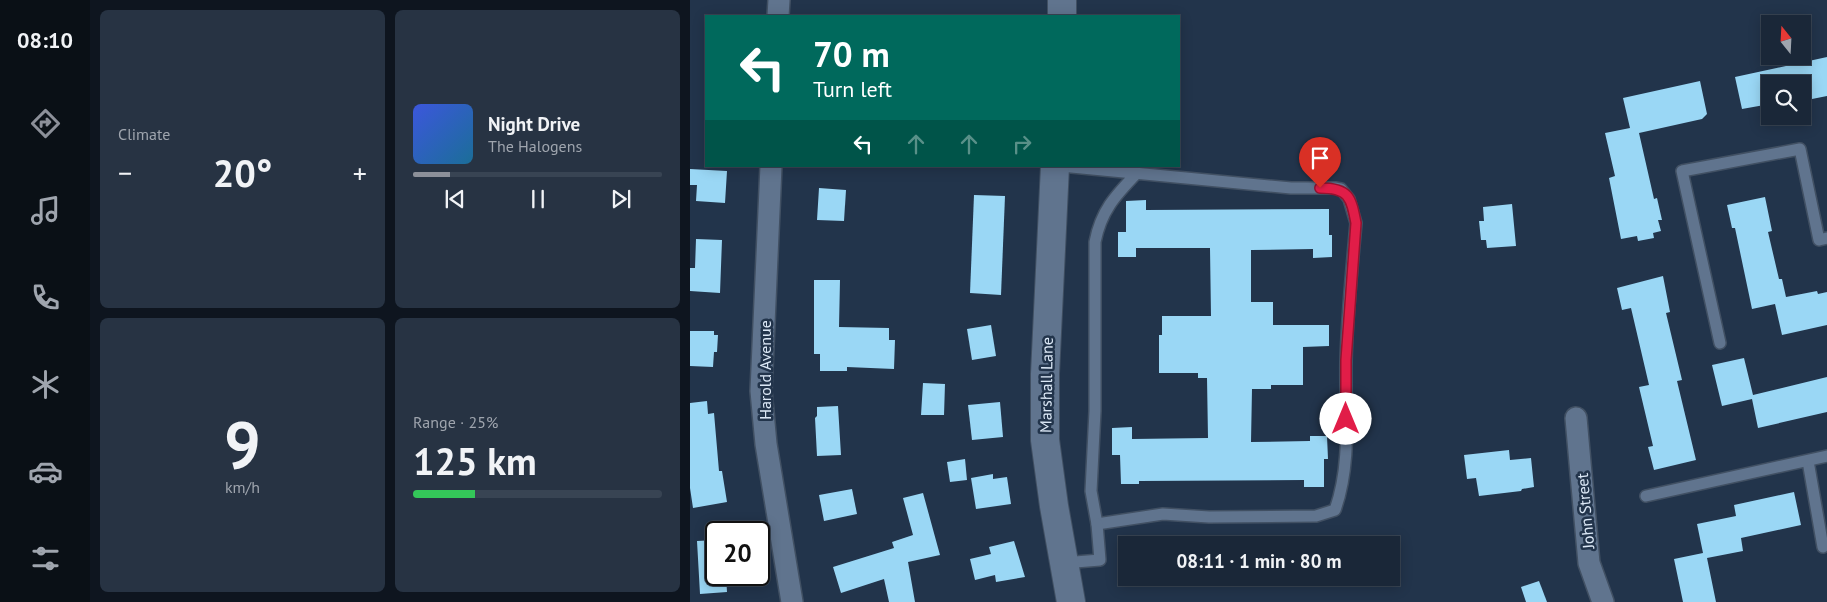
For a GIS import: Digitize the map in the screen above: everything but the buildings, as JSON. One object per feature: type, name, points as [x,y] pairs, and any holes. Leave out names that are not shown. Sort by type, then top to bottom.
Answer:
[{"type":"street","points":[[778,15],[779,0]]},
{"type":"street","points":[[1062,0],[1062,15]]},
{"type":"street","name":"Harold Avenue","points":[[772,167],[761,391],[766,444],[792,602]]},
{"type":"street","name":"Marshall Lane","points":[[1054,167],[1045,374],[1045,440],[1063,563],[1071,602]]},
{"type":"street","name":"John Street","points":[[1576,418],[1589,563],[1602,602]]},
{"type":"lane","points":[[1720,343],[1682,171],[1800,149],[1820,240],[1827,238]]},
{"type":"lane","points":[[1070,167],[1291,188],[1335,188],[1346,194],[1354,211],[1356,223],[1346,360],[1347,439],[1343,488],[1335,510],[1316,516],[1209,517],[1163,514],[1096,524]]},
{"type":"lane","points":[[1063,563],[1100,560],[1091,491],[1095,411],[1095,242],[1098,224],[1106,208],[1136,174]]},
{"type":"lane","points":[[1646,496],[1827,456]]},
{"type":"lane","points":[[1808,461],[1823,547]]},
{"type":"route","points":[[1320,188],[1340,189],[1346,194],[1354,211],[1356,223],[1346,360],[1346,419]]}]
